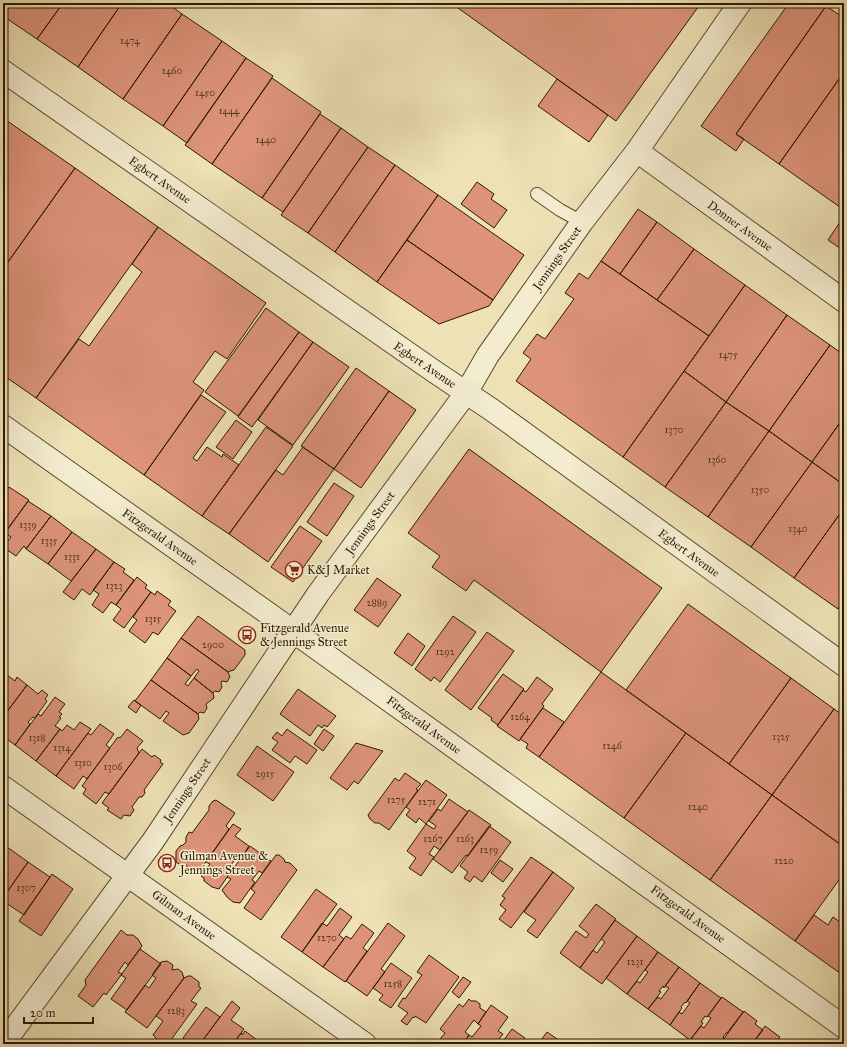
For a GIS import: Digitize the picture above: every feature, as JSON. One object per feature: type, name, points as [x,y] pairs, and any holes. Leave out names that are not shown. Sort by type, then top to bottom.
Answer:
[{"type":"street","name":"Jennings Street","points":[[3,1044],[129,875],[318,594],[466,393],[488,354],[582,222],[637,150],[740,3]]},
{"type":"street","name":"Egbert Avenue","points":[[3,71],[492,410],[844,665]]},
{"type":"street","name":"Donner Avenue","points":[[637,150],[844,301]]},
{"type":"street","name":"Fitzgerald Avenue","points":[[3,426],[294,631],[844,1027]]},
{"type":"street","name":"Gilman Avenue","points":[[3,787],[365,1044]]},
{"type":"lane","points":[[536,194],[582,222]]},
{"type":"building","points":[[3,3],[63,3],[37,39],[3,16]]},
{"type":"building","points":[[63,3],[122,3],[78,67],[37,39]]},
{"type":"building","points":[[122,3],[167,3],[182,14],[123,99],[78,67]]},
{"type":"building","points":[[451,3],[701,3],[616,121]]},
{"type":"building","points":[[789,3],[821,3],[826,6],[736,134],[744,139],[736,151],[701,126]]},
{"type":"building","points":[[826,6],[844,18],[844,72],[779,164],[736,134]]},
{"type":"building","points":[[182,14],[222,41],[163,126],[123,99]]},
{"type":"building","points":[[222,41],[246,58],[187,143],[163,126]]},
{"type":"building","points":[[246,58],[273,76],[212,164],[185,145]]},
{"type":"building","points":[[844,72],[844,210],[779,164]]},
{"type":"building","points":[[272,78],[321,112],[262,198],[212,164]]},
{"type":"building","points":[[557,79],[608,115],[589,142],[538,106]]},
{"type":"building","points":[[320,114],[341,128],[283,212],[262,198]]},
{"type":"building","points":[[3,118],[75,168],[3,269]]},
{"type":"building","points":[[341,128],[368,147],[308,233],[281,215]]},
{"type":"building","points":[[368,147],[395,165],[335,252],[308,233]]},
{"type":"building","points":[[395,165],[438,195],[377,282],[335,252]]},
{"type":"building","points":[[75,168],[158,227],[36,398],[3,375],[3,269]]},
{"type":"building","points":[[477,182],[494,194],[491,199],[507,210],[494,228],[461,204]]},
{"type":"building","points":[[438,195],[524,255],[493,300],[407,240]]},
{"type":"building","points":[[638,209],[657,222],[620,274],[601,261]]},
{"type":"building","points":[[844,216],[844,251],[828,240]]},
{"type":"building","points":[[657,222],[694,249],[657,300],[620,274]]},
{"type":"building","points":[[158,227],[266,303],[227,359],[215,351],[193,382],[204,390],[144,475],[36,398],[79,339],[89,346],[142,272],[132,264]]},
{"type":"building","points":[[407,240],[493,300],[489,306],[439,324],[377,282]]},
{"type":"building","points":[[694,249],[745,285],[709,336],[657,300]]},
{"type":"building","points":[[601,261],[709,336],[623,457],[516,381],[531,359],[523,353],[537,334],[545,339],[574,299],[565,293],[579,273],[588,279]]},
{"type":"building","points":[[745,285],[787,315],[726,402],[684,371]]},
{"type":"building","points":[[266,308],[299,332],[238,416],[205,392]]},
{"type":"building","points":[[787,315],[830,345],[769,431],[726,402]]},
{"type":"building","points":[[299,332],[313,342],[252,427],[238,417]]},
{"type":"building","points":[[313,342],[349,367],[293,445],[258,420]]},
{"type":"building","points":[[830,345],[844,355],[844,417],[812,462],[769,431]]},
{"type":"building","points":[[356,368],[389,391],[334,469],[301,446]]},
{"type":"building","points":[[684,371],[726,402],[665,487],[623,457]]},
{"type":"building","points":[[389,391],[416,410],[361,488],[334,469]]},
{"type":"building","points":[[201,395],[226,412],[193,458],[197,461],[207,447],[222,457],[223,454],[239,465],[202,516],[144,475]]},
{"type":"building","points":[[726,402],[769,431],[708,517],[665,487]]},
{"type":"building","points":[[844,417],[844,485],[812,462]]},
{"type":"building","points":[[236,420],[252,432],[233,459],[216,447]]},
{"type":"building","points":[[266,427],[293,446],[229,534],[202,516]]},
{"type":"building","points":[[769,431],[812,462],[751,547],[708,517]]},
{"type":"building","points":[[303,447],[334,469],[268,562],[229,534],[276,470],[283,475]]},
{"type":"building","points":[[469,449],[662,588],[601,672],[474,580],[466,591],[432,567],[440,556],[408,533]]},
{"type":"building","points":[[812,462],[844,485],[844,508],[794,578],[751,547]]},
{"type":"building","points":[[334,483],[354,496],[327,536],[307,522]]},
{"type":"building","points":[[9,487],[29,500],[3,535],[3,495]]},
{"type":"building","points":[[28,501],[51,516],[26,549],[24,546],[16,556],[3,547],[11,537],[5,533]]},
{"type":"building","points":[[844,508],[844,600],[838,609],[794,578]]},
{"type":"building","points":[[51,516],[72,532],[48,564],[26,549]]},
{"type":"building","points":[[300,526],[322,541],[293,582],[271,567]]},
{"type":"building","points":[[72,532],[96,549],[71,581],[48,564]]},
{"type":"building","points":[[96,549],[114,562],[90,595],[82,589],[74,600],[63,592]]},
{"type":"building","points":[[114,562],[125,569],[123,572],[134,580],[116,605],[111,602],[103,613],[92,605],[99,594],[93,590]]},
{"type":"building","points":[[137,577],[147,585],[145,588],[151,592],[124,628],[113,620],[121,609],[116,605]]},
{"type":"building","points":[[377,578],[401,595],[378,627],[354,610]]},
{"type":"building","points":[[157,591],[171,601],[168,605],[176,611],[158,635],[153,632],[145,643],[129,631],[137,620],[133,617],[151,592],[155,595]]},
{"type":"building","points":[[688,604],[791,678],[729,764],[626,690]]},
{"type":"building","points":[[198,616],[245,650],[245,655],[234,670],[228,672],[181,638]]},
{"type":"building","points":[[453,616],[476,632],[440,682],[434,677],[431,681],[415,669]]},
{"type":"building","points":[[487,632],[514,651],[471,710],[445,690]]},
{"type":"building","points":[[408,633],[425,646],[412,666],[394,653]]},
{"type":"building","points":[[181,638],[228,672],[230,677],[227,682],[222,681],[222,687],[219,692],[215,691],[213,693],[194,678],[199,671],[197,669],[191,676],[167,658]]},
{"type":"building","points":[[167,658],[191,676],[185,684],[188,686],[194,678],[213,693],[214,698],[206,704],[207,708],[204,713],[200,712],[198,714],[151,680]]},
{"type":"building","points":[[601,672],[686,733],[624,818],[539,757]]},
{"type":"building","points":[[503,674],[524,689],[498,725],[491,720],[492,718],[478,708]]},
{"type":"building","points":[[7,675],[15,681],[17,677],[27,685],[3,717],[3,681]]},
{"type":"building","points":[[537,677],[553,689],[542,704],[544,706],[519,741],[497,726],[523,690],[526,692]]},
{"type":"building","points":[[791,678],[834,709],[772,795],[729,764]]},
{"type":"building","points":[[151,680],[198,714],[199,719],[189,733],[183,735],[163,721],[169,713],[166,711],[160,719],[135,701]]},
{"type":"building","points":[[27,685],[38,694],[42,690],[48,695],[45,699],[47,701],[35,718],[33,717],[28,722],[30,724],[15,745],[3,736],[3,717]]},
{"type":"building","points":[[298,689],[336,716],[327,727],[324,725],[322,728],[318,725],[310,736],[280,714]]},
{"type":"building","points":[[55,697],[65,704],[59,712],[62,714],[59,717],[61,718],[55,726],[60,729],[36,761],[15,745],[38,714],[41,716]]},
{"type":"building","points":[[134,700],[141,705],[136,713],[128,707]]},
{"type":"building","points":[[543,708],[564,722],[539,757],[526,748],[528,744],[520,739]]},
{"type":"building","points":[[834,709],[844,716],[844,847],[772,795]]},
{"type":"building","points":[[80,722],[91,729],[56,776],[36,761],[60,729],[62,731],[67,725],[74,730]]},
{"type":"building","points":[[100,724],[114,734],[106,745],[110,748],[87,779],[83,776],[74,789],[56,776],[88,733],[91,735]]},
{"type":"building","points":[[127,729],[143,741],[137,748],[139,753],[109,794],[105,792],[96,804],[83,794],[86,789],[82,786],[117,738],[121,737]]},
{"type":"building","points":[[287,729],[317,750],[307,764],[295,756],[290,763],[272,750],[278,742],[272,738],[277,732],[282,736]]},
{"type":"building","points":[[324,729],[334,736],[323,751],[314,744]]},
{"type":"building","points":[[686,733],[772,795],[710,880],[624,818]]},
{"type":"building","points":[[356,743],[383,751],[358,784],[354,781],[347,790],[330,778]]},
{"type":"building","points":[[257,746],[294,772],[273,801],[237,775]]},
{"type":"building","points":[[142,749],[152,757],[154,755],[161,760],[160,762],[163,764],[144,790],[145,793],[142,797],[139,797],[132,807],[134,810],[130,816],[124,815],[121,819],[107,810],[109,808],[102,803]]},
{"type":"building","points":[[405,773],[421,784],[416,789],[418,790],[389,830],[379,823],[375,823],[368,815],[395,778],[399,781]]},
{"type":"building","points":[[426,780],[447,795],[426,824],[419,818],[416,823],[406,815],[410,810],[406,807]]},
{"type":"building","points":[[772,795],[844,847],[844,873],[795,941],[710,880]]},
{"type":"building","points":[[449,799],[468,812],[440,850],[434,846],[429,854],[434,857],[421,876],[409,868],[416,858],[407,851],[426,824],[434,829],[436,826],[429,821],[438,809],[441,811]]},
{"type":"building","points":[[216,800],[235,813],[226,826],[229,829],[198,873],[196,871],[193,874],[186,870],[187,865],[182,866],[176,862],[176,851],[186,842],[186,837],[189,832],[192,833],[209,810],[209,806]]},
{"type":"building","points":[[469,810],[491,825],[468,856],[466,855],[452,873],[433,859]]},
{"type":"building","points":[[233,824],[241,829],[235,836],[249,846],[242,857],[238,855],[231,865],[234,867],[219,889],[212,887],[204,881],[204,878],[201,876],[210,864],[206,862]]},
{"type":"building","points":[[489,826],[511,842],[482,882],[474,876],[470,882],[464,878],[468,872],[460,866]]},
{"type":"building","points":[[250,846],[271,861],[262,873],[259,871],[252,880],[255,882],[240,903],[233,902],[222,890],[231,879],[227,877]]},
{"type":"building","points":[[7,847],[28,862],[3,898],[3,852]]},
{"type":"building","points":[[276,855],[279,855],[285,862],[290,863],[297,870],[261,920],[244,908],[255,892],[251,889]]},
{"type":"building","points":[[531,857],[553,872],[511,928],[499,919],[506,910],[500,905],[505,898],[502,896]]},
{"type":"building","points":[[500,860],[513,869],[503,882],[491,873]]},
{"type":"building","points":[[28,862],[50,877],[24,915],[3,901],[3,898]]},
{"type":"building","points":[[553,872],[574,888],[537,938],[527,931],[536,920],[524,912]]},
{"type":"building","points":[[52,874],[73,889],[41,936],[19,921]]},
{"type":"building","points":[[316,889],[337,904],[302,952],[281,937]]},
{"type":"building","points":[[596,904],[616,919],[580,968],[560,953],[576,931],[586,938],[589,934],[579,926]]},
{"type":"building","points":[[340,908],[352,917],[339,935],[344,939],[323,967],[302,952],[322,923],[327,926]]},
{"type":"building","points":[[814,915],[828,925],[833,917],[844,925],[844,976],[795,941]]},
{"type":"building","points":[[615,920],[637,936],[602,984],[580,968],[593,950],[597,953],[605,942],[601,939]]},
{"type":"building","points":[[388,923],[405,936],[381,969],[385,972],[367,996],[346,981]]},
{"type":"building","points":[[362,924],[374,933],[363,948],[367,951],[345,982],[323,967],[346,936],[351,939]]},
{"type":"building","points":[[121,930],[127,935],[133,935],[138,939],[142,946],[128,965],[125,962],[118,972],[122,974],[106,995],[104,993],[93,1007],[78,996],[86,985],[85,980]]},
{"type":"building","points":[[637,936],[658,952],[627,994],[606,978]]},
{"type":"building","points":[[140,949],[161,964],[127,1010],[111,999],[126,978],[121,975]]},
{"type":"building","points":[[658,952],[679,967],[664,988],[663,986],[659,991],[661,992],[648,1009],[627,994],[637,981],[640,983],[648,972],[645,970]]},
{"type":"building","points":[[429,955],[459,977],[426,1023],[415,1016],[407,1025],[401,1021],[408,1013],[398,1006],[403,998],[405,999],[422,975],[417,972]]},
{"type":"building","points":[[167,961],[173,965],[172,970],[178,969],[182,972],[184,978],[147,1028],[125,1012],[145,985],[149,988],[156,978],[152,975],[161,962]]},
{"type":"building","points":[[391,963],[412,978],[391,1008],[379,1000],[383,995],[373,988]]},
{"type":"building","points":[[679,967],[700,983],[686,1003],[685,1002],[681,1007],[682,1008],[670,1025],[648,1009],[658,997],[661,999],[669,988],[665,986]]},
{"type":"building","points":[[191,976],[199,982],[199,987],[201,988],[191,1001],[197,1004],[168,1044],[158,1044],[156,1043],[158,1040],[153,1035],[163,1021],[156,1016],[184,978]]},
{"type":"building","points":[[463,977],[471,982],[459,998],[452,992]]},
{"type":"building","points":[[700,983],[721,998],[707,1017],[705,1016],[701,1022],[703,1023],[690,1040],[670,1025],[679,1012],[682,1014],[690,1003],[687,1001]]},
{"type":"building","points":[[722,997],[743,1012],[723,1037],[723,1040],[720,1044],[687,1044],[701,1026],[704,1028],[711,1018],[708,1016]]},
{"type":"building","points":[[469,999],[480,1004],[480,1008],[486,1012],[478,1024],[474,1020],[465,1032],[469,1035],[463,1044],[436,1044],[445,1033],[440,1029],[459,1004],[463,1007]]},
{"type":"building","points":[[232,1001],[240,1008],[231,1020],[244,1029],[233,1044],[200,1044]]},
{"type":"building","points":[[491,1005],[508,1017],[498,1031],[503,1034],[495,1044],[463,1044],[469,1035],[472,1037],[481,1026],[478,1024]]},
{"type":"building","points":[[206,1007],[220,1017],[200,1044],[191,1044],[183,1038]]},
{"type":"building","points":[[744,1011],[757,1021],[755,1024],[763,1030],[752,1044],[728,1044],[723,1040]]},
{"type":"building","points":[[765,1026],[780,1037],[777,1040],[780,1042],[779,1044],[752,1044]]},
{"type":"building","points":[[512,1029],[525,1038],[521,1044],[501,1044]]},
{"type":"building","points":[[245,1031],[261,1043],[233,1044],[241,1033],[242,1035]]},
{"type":"building","points":[[547,1032],[560,1041],[559,1044],[538,1044]]},
{"type":"place","name":"K&J Market","points":[[294,570]]},
{"type":"place","name":"Fitzgerald Avenue & Jennings Street","points":[[247,635]]},
{"type":"place","name":"Gilman Avenue & Jennings Street","points":[[167,863]]}]
